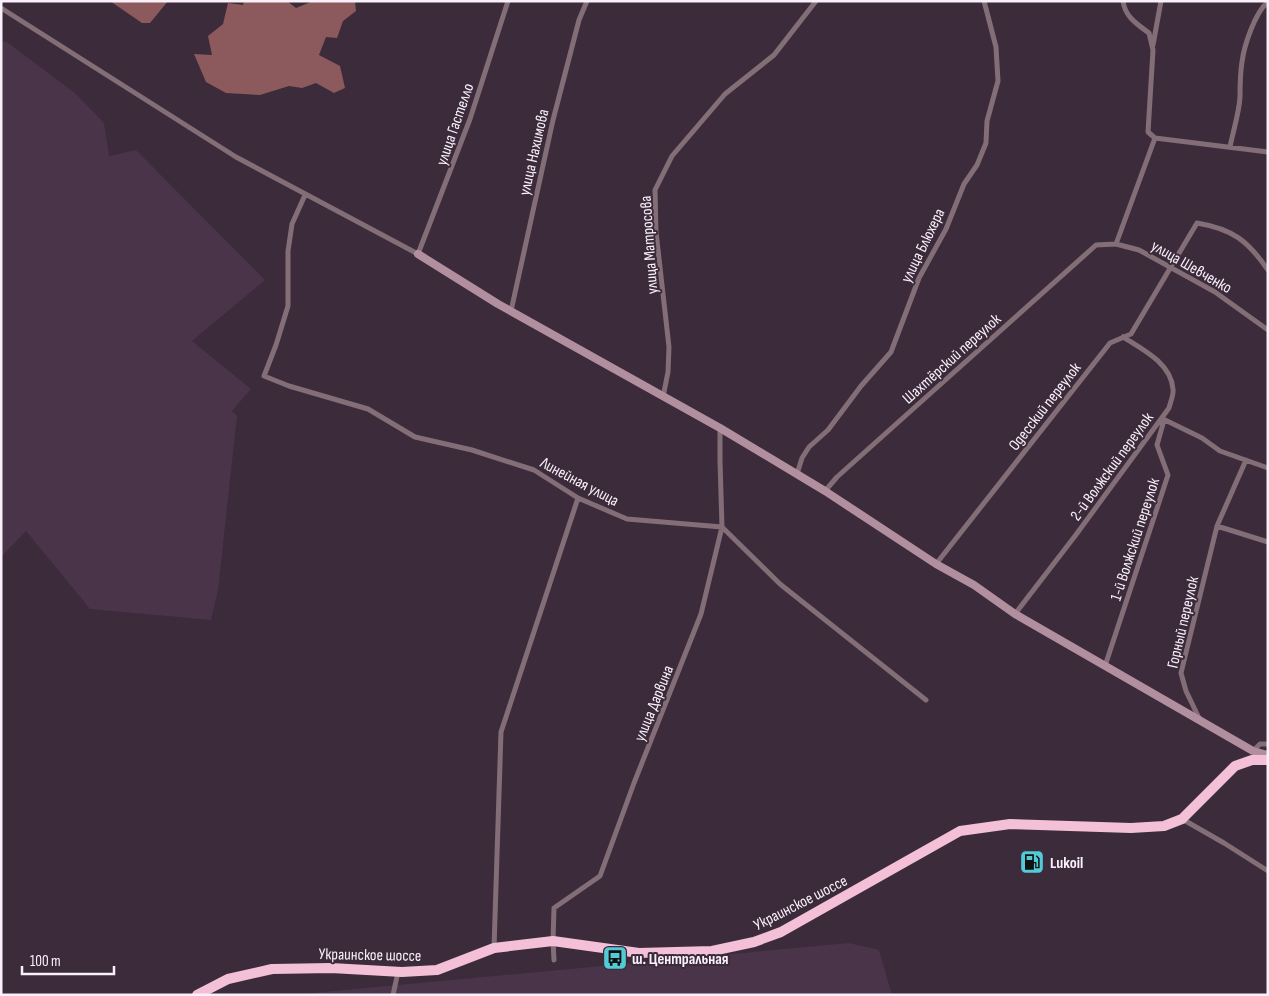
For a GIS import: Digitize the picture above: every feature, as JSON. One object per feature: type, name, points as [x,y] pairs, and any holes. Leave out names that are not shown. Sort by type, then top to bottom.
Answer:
[{"type":"highway","name":"Украинское шоссе","points":[[197,995],[228,979],[272,969],[331,968],[398,972],[437,970],[494,948],[553,941],[639,954],[712,951],[754,942],[781,932],[960,831],[1010,824],[1131,828],[1164,826],[1182,819],[1235,766],[1252,760],[1268,760]]},
{"type":"street","name":"улица Гастелло","points":[[418,254],[470,119],[508,1]]},
{"type":"street","name":"улица Нахимова","points":[[510,311],[553,120],[579,20],[587,1]]},
{"type":"street","name":"улица Матросова","points":[[663,397],[668,372],[669,347],[656,232],[655,190],[672,156],[725,94],[774,55],[816,1]]},
{"type":"street","name":"улица Блюхера","points":[[797,474],[802,458],[809,447],[828,430],[861,386],[891,352],[919,278],[949,222],[960,191],[977,165],[986,143],[988,121],[998,81],[996,47],[984,1]]},
{"type":"street","points":[[1123,1],[1126,13],[1136,24],[1149,33],[1152,48]]},
{"type":"street","points":[[1161,1],[1152,48],[1148,132],[1155,138],[1268,152]]},
{"type":"street","points":[[1230,147],[1240,98],[1242,59],[1262,6],[1268,2]]},
{"type":"street","points":[[1,8],[228,152],[418,254],[510,311],[720,428],[825,491],[936,564],[974,585],[1015,614],[1253,751],[1268,756]]},
{"type":"street","points":[[1116,244],[1155,138]]},
{"type":"street","name":"Линейная улица","points":[[305,195],[292,224],[288,251],[288,306],[264,376],[289,386],[368,408],[415,437],[472,450],[534,470],[578,498],[627,519],[722,527]]},
{"type":"street","name":"Одесский переулок","points":[[936,564],[1110,343],[1131,334],[1172,268],[1197,223],[1214,226],[1242,238],[1256,252],[1268,270]]},
{"type":"street","name":"улица Шевченко","points":[[1096,245],[1116,244],[1139,250],[1215,292],[1268,330]]},
{"type":"street","name":"Шахтёрский переулок","points":[[825,491],[837,477],[1096,245]]},
{"type":"street","name":"2-й Волжский переулок","points":[[1015,614],[1163,419],[1169,408],[1174,390],[1167,372],[1153,355],[1123,338]]},
{"type":"street","points":[[1163,419],[1202,438],[1220,451],[1268,468]]},
{"type":"street","name":"1-й Волжский переулок","points":[[1105,666],[1168,475],[1157,444],[1163,419]]},
{"type":"street","name":"улица Дарвина","points":[[554,960],[554,908],[600,876],[634,783],[701,614],[722,527],[720,428]]},
{"type":"street","name":"Горный переулок","points":[[1200,721],[1186,691],[1181,673],[1217,526],[1246,460]]},
{"type":"street","points":[[494,948],[501,732],[578,498]]},
{"type":"street","points":[[1217,526],[1268,542]]},
{"type":"street","points":[[722,527],[780,584],[926,700]]},
{"type":"street","points":[[1253,751],[1260,744],[1268,744]]},
{"type":"street","points":[[1182,819],[1224,843],[1268,872]]},
{"type":"street","points":[[393,995],[398,972]]},
{"type":"shaded area","points":[[110,1],[168,1],[150,23],[142,23]]},
{"type":"shaded area","points":[[244,1],[287,1],[296,8],[313,1],[355,1],[356,11],[343,21],[337,38],[326,37],[319,55],[340,66],[345,88],[334,93],[316,83],[302,88],[289,86],[260,95],[226,93],[206,82],[194,54],[212,55],[208,36],[223,24],[228,3],[243,5]]},
{"type":"shaded area","points":[[1,41],[7,42],[75,93],[104,123],[109,156],[136,150],[265,280],[192,341],[251,389],[232,411],[237,416],[218,590],[211,620],[90,609],[26,531],[1,557]]},
{"type":"shaded area","points":[[849,943],[879,950],[892,995],[291,995]]},
{"type":"place","name":"Lukoil","points":[[1032,862]]},
{"type":"place","name":"ш. Центральная","points":[[615,958]]}]
